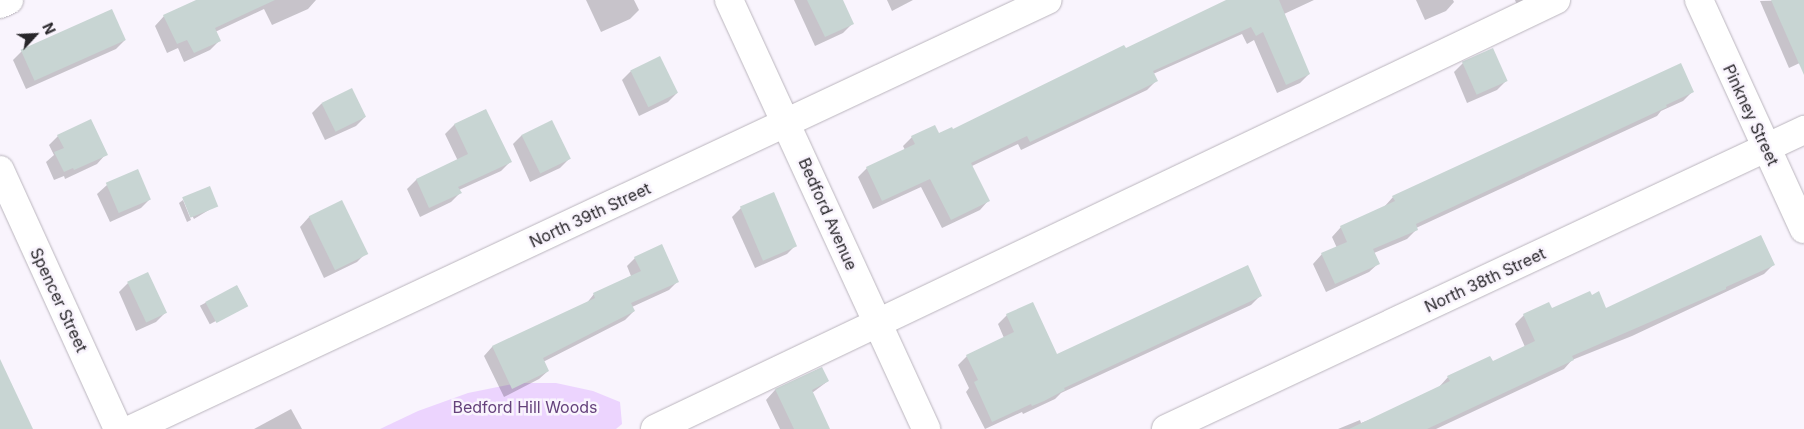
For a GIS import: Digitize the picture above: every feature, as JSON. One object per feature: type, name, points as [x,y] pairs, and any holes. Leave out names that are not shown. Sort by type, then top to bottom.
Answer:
[{"type":"street","points":[[0,4],[9,0]]},
{"type":"street","name":"Bedford Avenue","points":[[729,0],[926,429]]},
{"type":"street","name":"North 39th Street","points":[[132,429],[1048,0]]},
{"type":"street","points":[[655,429],[1556,0]]},
{"type":"street","name":"Pinkney Street","points":[[1699,0],[1804,229]]},
{"type":"street","name":"North 38th Street","points":[[1166,429],[1804,130]]},
{"type":"street","name":"Spencer Street","points":[[0,170],[118,429]]},
{"type":"green space","name":"Bedford Hill Woods","points":[[518,383],[556,383],[593,391],[620,402],[622,424],[616,429],[380,429],[418,411],[468,393]]},
{"type":"building","points":[[196,0],[275,0],[215,28],[221,41],[194,53],[187,40],[177,44],[163,15]]},
{"type":"building","points":[[807,0],[843,0],[854,24],[825,37]]},
{"type":"building","points":[[1226,0],[1279,0],[1310,74],[1286,85],[1263,32],[1256,36],[1251,27],[1153,71],[1158,81],[1126,97],[1030,142],[1027,136],[971,163],[990,201],[951,220],[930,179],[882,201],[866,167],[915,144],[911,136],[935,125],[939,133],[952,127],[953,129],[1124,45],[1126,48]]},
{"type":"building","points":[[1771,0],[1804,0],[1804,75]]},
{"type":"building","points":[[112,9],[126,40],[34,81],[21,50]]},
{"type":"building","points":[[1493,48],[1508,81],[1477,95],[1462,62]]},
{"type":"building","points":[[660,56],[678,93],[648,107],[630,70]]},
{"type":"building","points":[[1681,63],[1694,92],[1666,105],[1667,107],[1416,224],[1418,230],[1373,249],[1380,264],[1335,284],[1321,253],[1347,242],[1340,226],[1395,201],[1392,196]]},
{"type":"building","points":[[352,88],[366,117],[335,132],[321,103]]},
{"type":"building","points":[[486,109],[512,162],[458,187],[462,193],[429,208],[416,179],[468,154],[454,124]]},
{"type":"building","points":[[91,119],[108,155],[74,170],[73,168],[64,172],[54,152],[64,148],[57,135]]},
{"type":"building","points":[[552,120],[571,159],[540,174],[521,135]]},
{"type":"building","points":[[138,169],[151,199],[119,213],[106,183]]},
{"type":"building","points":[[210,186],[218,206],[190,218],[182,197]]},
{"type":"building","points":[[774,192],[797,246],[763,261],[740,206]]},
{"type":"building","points":[[342,200],[368,254],[335,270],[309,216]]},
{"type":"building","points":[[1761,235],[1775,265],[1726,287],[1726,289],[1572,356],[1574,360],[1427,429],[1349,429],[1450,381],[1447,376],[1490,356],[1493,361],[1535,341],[1523,314],[1549,302],[1552,308],[1590,291],[1592,295],[1599,291],[1606,308]]},
{"type":"building","points":[[662,244],[679,282],[631,303],[635,311],[543,358],[549,371],[512,389],[492,346],[595,298],[593,293],[641,271],[634,257]]},
{"type":"building","points":[[1248,265],[1262,296],[1064,388],[1065,390],[1044,401],[1032,406],[1031,404],[992,422],[974,382],[978,380],[966,355],[1014,332],[1006,314],[1033,302],[1057,354]]},
{"type":"building","points":[[148,272],[167,313],[146,323],[127,282]]},
{"type":"building","points":[[237,285],[248,306],[216,323],[205,302]]},
{"type":"building","points":[[0,359],[33,429],[0,429]]},
{"type":"building","points":[[822,367],[829,381],[812,390],[830,429],[794,429],[775,389]]}]
